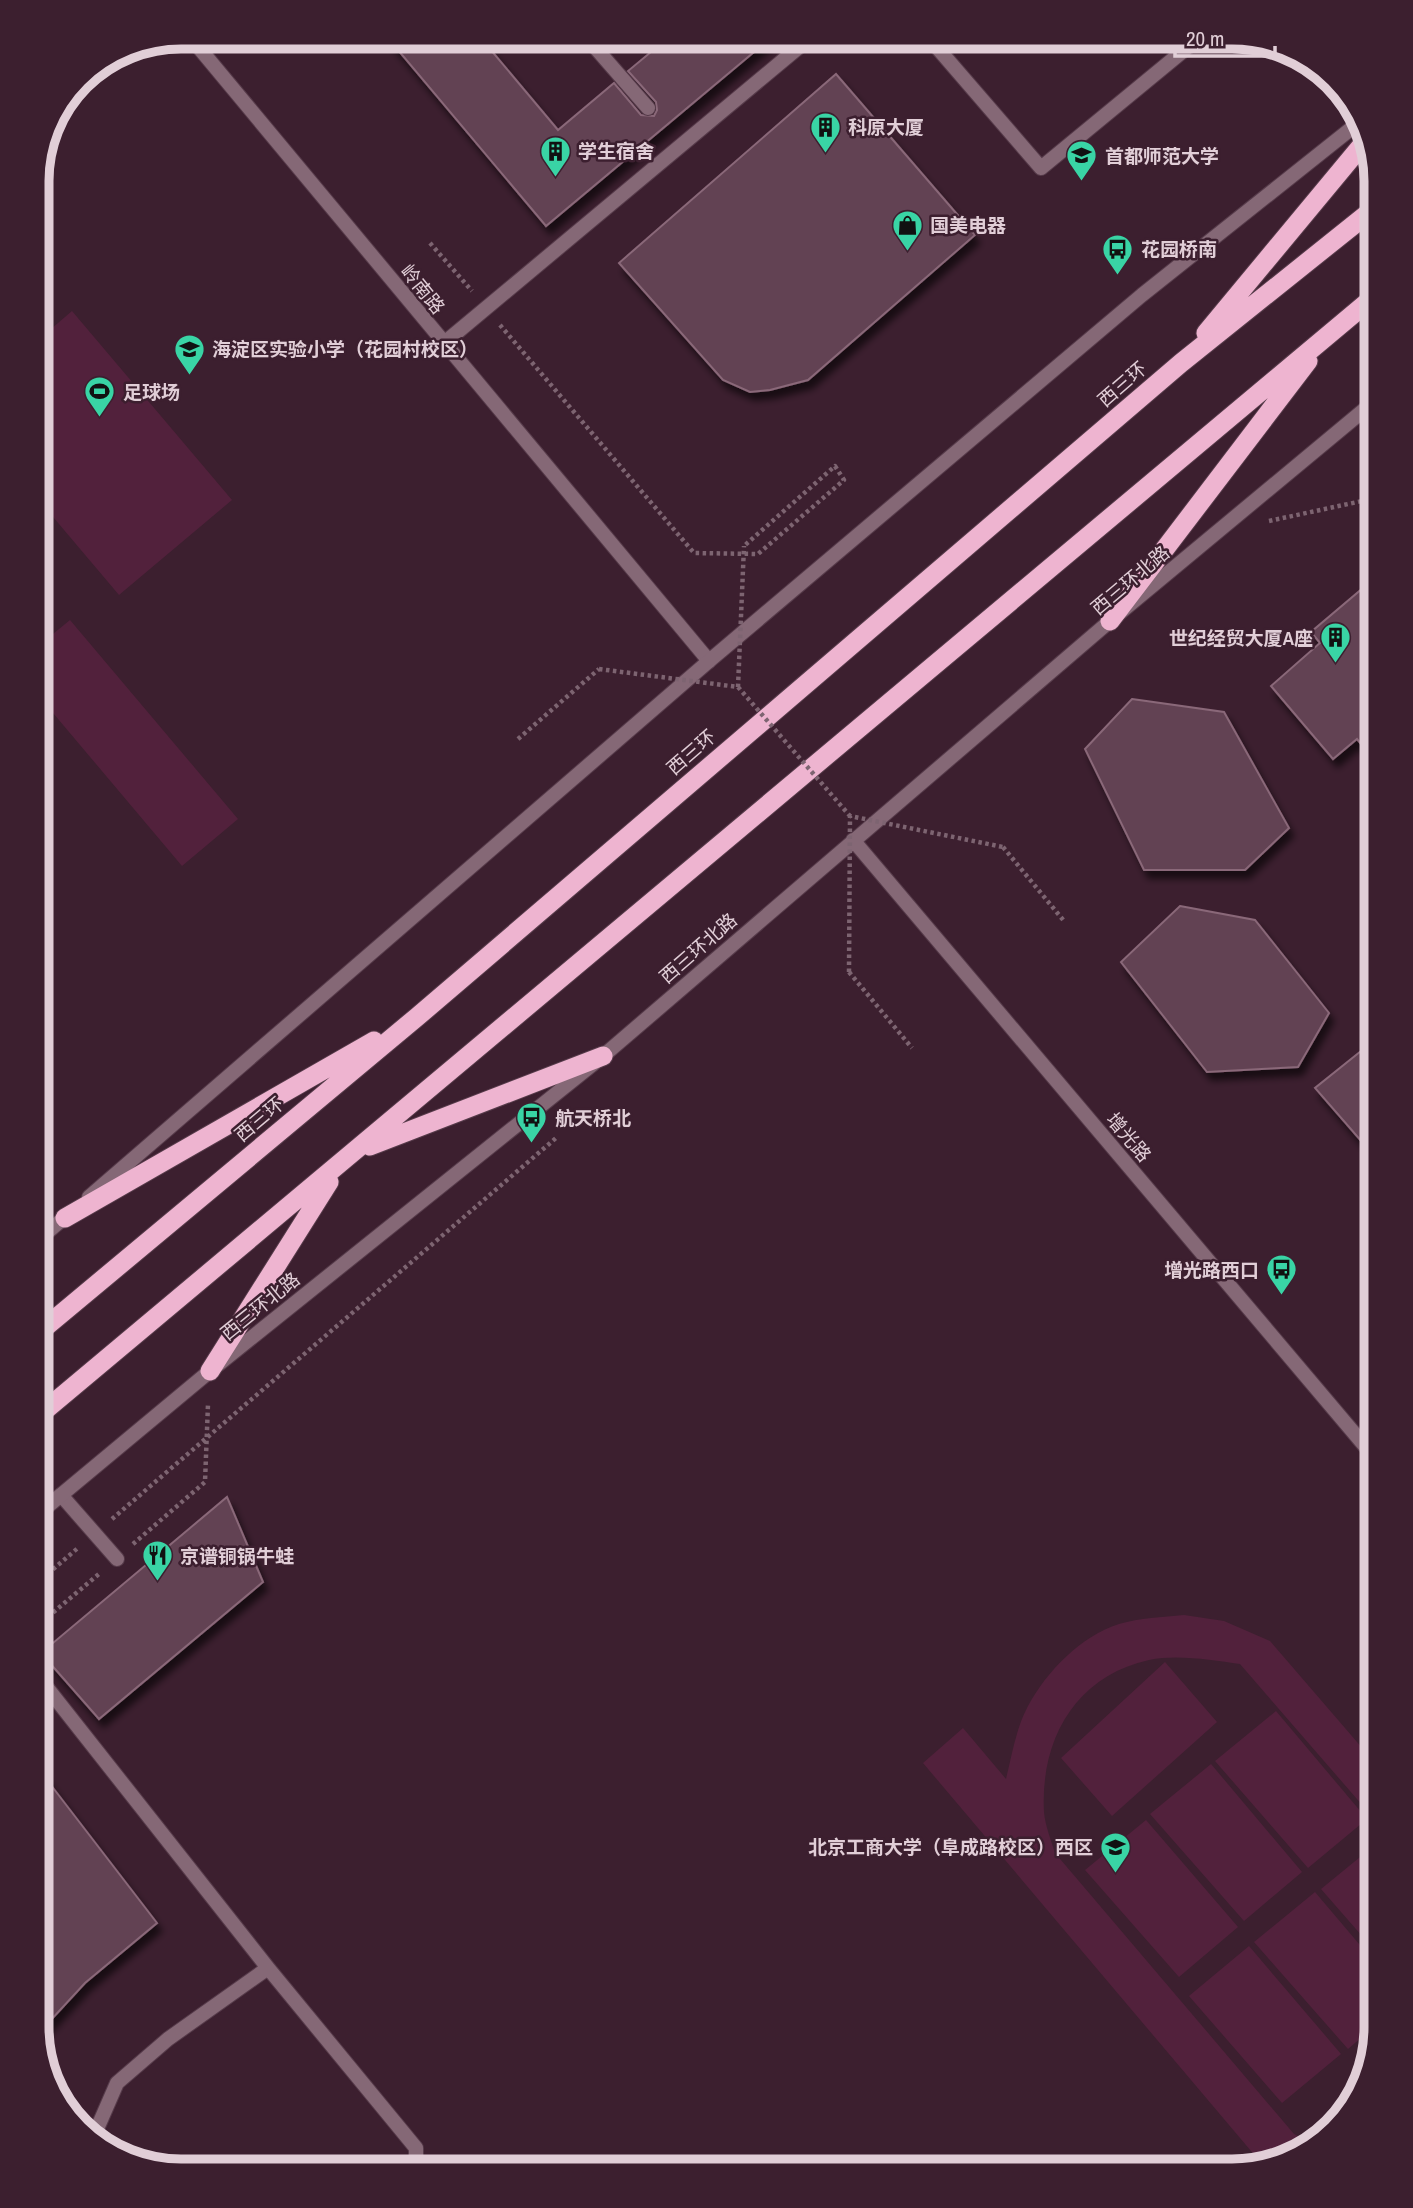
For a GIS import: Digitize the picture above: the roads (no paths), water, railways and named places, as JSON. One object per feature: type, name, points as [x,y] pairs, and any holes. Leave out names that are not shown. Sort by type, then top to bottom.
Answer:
[{"type":"highway","points":[[1181,363],[1359,148]]},
{"type":"highway","name":"西三环","points":[[49,1324],[417,1017],[1181,363],[1364,217]]},
{"type":"highway","points":[[49,1407],[1364,305]]},
{"type":"highway","points":[[1110,621],[1329,333]]},
{"type":"highway","points":[[65,1217],[417,1017]]},
{"type":"highway","points":[[356,1151],[603,1056]]},
{"type":"highway","points":[[210,1371],[339,1166]]},
{"type":"street","name":"岭南路","points":[[200,49],[709,661]]},
{"type":"street","points":[[596,49],[648,108]]},
{"type":"street","points":[[443,344],[797,49]]},
{"type":"street","points":[[938,49],[1041,168],[1185,49]]},
{"type":"street","points":[[49,1231],[709,661],[1142,295],[1352,128]]},
{"type":"street","name":"西三环北路","points":[[49,1505],[210,1371],[603,1056],[1110,621],[1364,410]]},
{"type":"street","name":"增光路","points":[[853,840],[1364,1445]]},
{"type":"street","points":[[61,1495],[117,1559]]},
{"type":"street","points":[[49,1691],[268,1968],[416,2148],[416,2159]]},
{"type":"street","points":[[49,1701],[54,1697]]},
{"type":"street","points":[[97,2129],[117,2083],[168,2039],[268,1968]]},
{"type":"place","name":"科原大厦","points":[[825,154]]},
{"type":"place","name":"学生宿舍","points":[[555,178]]},
{"type":"place","name":"首都师范大学","points":[[1082,183]]},
{"type":"place","name":"国美电器","points":[[907,252]]},
{"type":"place","name":"花园桥南","points":[[1118,276]]},
{"type":"place","name":"海淀区实验小学（花园村校区）","points":[[189,376]]},
{"type":"place","name":"足球场","points":[[100,419]]},
{"type":"place","name":"世纪经贸大厦A座","points":[[1336,665]]},
{"type":"place","name":"航天桥北","points":[[532,1145]]},
{"type":"place","name":"增光路西口","points":[[1282,1297]]},
{"type":"place","name":"京谱铜锅牛蛙","points":[[157,1583]]},
{"type":"place","name":"北京工商大学（阜成路校区）西区","points":[[1116,1874]]}]
